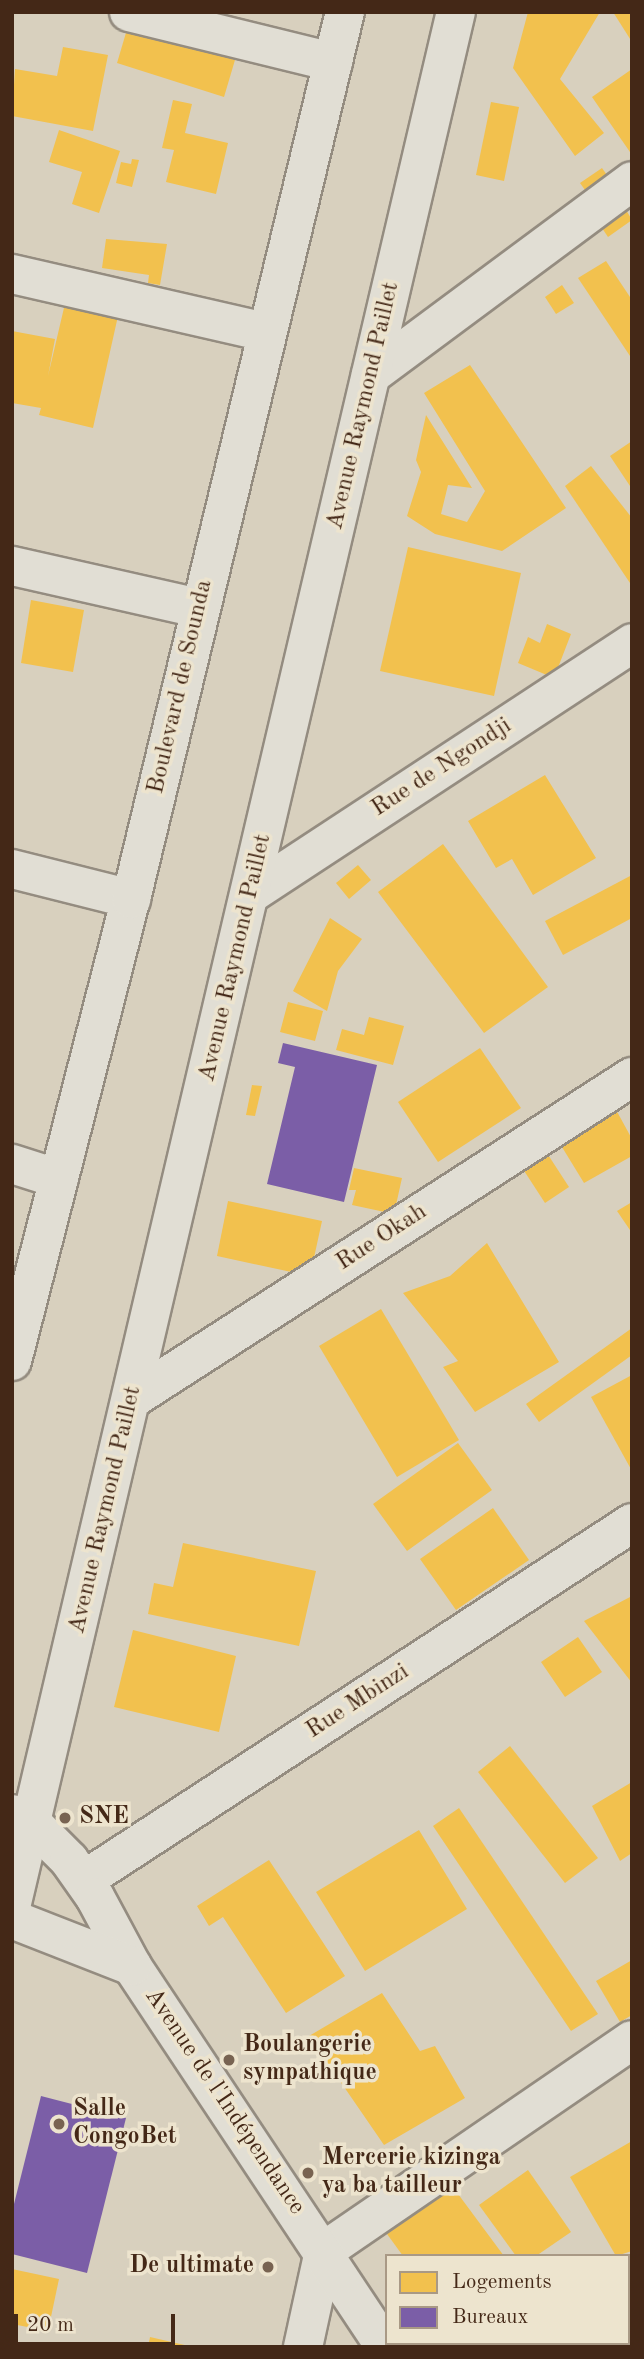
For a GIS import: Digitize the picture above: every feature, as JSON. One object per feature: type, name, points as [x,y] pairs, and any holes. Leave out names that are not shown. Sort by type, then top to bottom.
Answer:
[{"type":"street","points":[[129,12],[332,62]]},
{"type":"street","name":"Boulevard de Sounda","points":[[12,1361],[131,899],[265,332],[345,12]]},
{"type":"street","name":"Avenue Raymond Paillet","points":[[12,1903],[22,1818],[132,1398],[456,12]]},
{"type":"street","points":[[371,375],[632,181]]},
{"type":"street","points":[[12,274],[265,332]]},
{"type":"street","points":[[12,566],[199,608]]},
{"type":"street","name":"Rue de Ngondji","points":[[252,893],[632,643]]},
{"type":"street","points":[[12,869],[131,899]]},
{"type":"street","name":"Rue Okah","points":[[132,1398],[632,1077]]},
{"type":"street","points":[[12,1164],[59,1178]]},
{"type":"street","name":"Rue Mbinzi","points":[[84,1880],[632,1523]]},
{"type":"street","name":"Avenue de l'Indépendance","points":[[22,1818],[84,1880],[132,1966],[324,2251],[385,2347]]},
{"type":"street","name":"Avenue de l'Indépendance","points":[[12,1919],[132,1966]]},
{"type":"street","points":[[303,2347],[324,2251],[632,2040]]},
{"type":"building: Logements","points":[[528,12],[600,12],[560,79],[604,133],[575,156],[513,68]]},
{"type":"building: Logements","points":[[613,12],[632,12],[632,42]]},
{"type":"building: Logements","points":[[128,26],[235,60],[224,97],[117,63]]},
{"type":"building: Logements","points":[[63,47],[108,55],[93,131],[12,116],[15,69],[57,76]]},
{"type":"building: Logements","points":[[632,69],[632,155],[592,97]]},
{"type":"building: Logements","points":[[173,100],[192,104],[185,133],[228,143],[216,194],[166,182],[174,150],[162,148]]},
{"type":"building: Logements","points":[[491,102],[519,107],[504,181],[476,175]]},
{"type":"building: Logements","points":[[59,130],[120,151],[99,213],[72,204],[82,172],[49,162]]},
{"type":"building: Logements","points":[[132,159],[139,160],[132,187],[116,183],[121,162],[131,164]]},
{"type":"building: Logements","points":[[602,168],[616,188],[595,204],[580,183]]},
{"type":"building: Logements","points":[[619,198],[632,220],[608,237],[594,216]]},
{"type":"building: Logements","points":[[106,239],[167,244],[160,285],[148,283],[149,275],[102,268]]},
{"type":"building: Logements","points":[[606,261],[632,300],[632,359],[578,278]]},
{"type":"building: Logements","points":[[562,285],[574,303],[556,314],[545,297]]},
{"type":"building: Logements","points":[[67,295],[120,307],[93,428],[39,415],[41,408],[12,403],[12,331],[55,339],[48,376]]},
{"type":"building: Logements","points":[[470,365],[566,508],[502,551],[435,534],[407,516],[421,472],[416,460],[426,415],[472,488],[448,485],[441,514],[467,522],[485,491],[424,393]]},
{"type":"building: Logements","points":[[632,441],[632,489],[610,456]]},
{"type":"building: Logements","points":[[591,466],[632,518],[632,586],[565,486]]},
{"type":"building: Logements","points":[[408,547],[521,573],[494,696],[380,671]]},
{"type":"building: Logements","points":[[31,600],[84,610],[73,672],[21,663]]},
{"type":"building: Logements","points":[[547,624],[571,634],[554,678],[518,663],[528,637],[540,643]]},
{"type":"building: Logements","points":[[545,775],[596,858],[533,895],[512,859],[496,868],[468,821]]},
{"type":"building: Logements","points":[[443,844],[548,987],[484,1033],[378,892]]},
{"type":"building: Logements","points":[[358,865],[371,880],[349,899],[336,883]]},
{"type":"building: Logements","points":[[632,875],[632,918],[563,955],[545,921]]},
{"type":"building: Logements","points":[[330,918],[362,939],[338,971],[327,1011],[293,991]]},
{"type":"building: Logements","points":[[288,1002],[323,1011],[315,1041],[280,1032]]},
{"type":"building: Logements","points":[[369,1017],[404,1026],[393,1065],[336,1050],[342,1029],[364,1035]]},
{"type":"building: Logements","points":[[480,1048],[521,1108],[438,1162],[398,1102]]},
{"type":"building: Logements","points":[[252,1085],[262,1086],[255,1116],[246,1115]]},
{"type":"building: Logements","points":[[609,1097],[632,1139],[632,1156],[584,1183],[554,1134]]},
{"type":"building: Logements","points":[[543,1147],[569,1187],[545,1203],[519,1163]]},
{"type":"building: Logements","points":[[354,1168],[402,1178],[394,1214],[352,1205],[356,1190],[349,1190]]},
{"type":"building: Logements","points":[[228,1201],[322,1221],[310,1276],[217,1256]]},
{"type":"building: Logements","points":[[632,1202],[632,1233],[617,1211]]},
{"type":"building: Logements","points":[[487,1243],[559,1362],[475,1412],[443,1367],[458,1361],[403,1293],[450,1276]]},
{"type":"building: Logements","points":[[381,1309],[459,1440],[397,1477],[319,1346]]},
{"type":"building: Logements","points":[[632,1328],[632,1355],[539,1422],[526,1404]]},
{"type":"building: Logements","points":[[632,1375],[632,1471],[591,1397]]},
{"type":"building: Logements","points":[[458,1443],[492,1490],[407,1551],[373,1504]]},
{"type":"building: Logements","points":[[493,1508],[529,1560],[456,1610],[420,1559]]},
{"type":"building: Logements","points":[[183,1543],[316,1571],[299,1646],[148,1614],[154,1583],[173,1587]]},
{"type":"building: Logements","points":[[632,1596],[632,1683],[584,1621]]},
{"type":"building: Logements","points":[[133,1630],[236,1656],[219,1732],[114,1707]]},
{"type":"building: Logements","points":[[578,1637],[602,1672],[565,1697],[541,1662]]},
{"type":"building: Logements","points":[[510,1746],[598,1858],[565,1883],[478,1772]]},
{"type":"building: Logements","points":[[632,1782],[632,1853],[620,1861],[592,1806]]},
{"type":"building: Logements","points":[[459,1808],[598,2014],[571,2031],[433,1826]]},
{"type":"building: Logements","points":[[419,1830],[467,1909],[365,1971],[316,1892]]},
{"type":"building: Logements","points":[[269,1860],[345,1976],[286,2013],[223,1917],[209,1926],[197,1906]]},
{"type":"building: Logements","points":[[632,1960],[632,2015],[620,2022],[596,1981]]},
{"type":"building: Logements","points":[[382,1993],[420,2051],[435,2046],[465,2098],[384,2145],[309,2036]]},
{"type":"building: Logements","points":[[632,2141],[632,2251],[615,2254],[570,2177]]},
{"type":"building: Logements","points":[[528,2170],[571,2232],[539,2254],[515,2254],[479,2205]]},
{"type":"building: Logements","points":[[444,2175],[503,2254],[402,2254],[379,2223]]},
{"type":"building: Logements","points":[[12,2269],[59,2279],[48,2331],[12,2324]]},
{"type":"building: Logements","points":[[632,2314],[632,2347],[573,2347],[630,2345]]},
{"type":"building: Logements","points":[[150,2337],[189,2346],[189,2347],[148,2347]]},
{"type":"building: Bureaux","points":[[283,1043],[377,1065],[344,1202],[267,1184],[295,1067],[278,1063]]},
{"type":"building: Bureaux","points":[[41,2096],[126,2118],[87,2273],[12,2254],[12,2212]]},
{"type":"place","name":"SNE","points":[[65,1818]]},
{"type":"place","name":"Boulangerie sympathique","points":[[229,2060]]},
{"type":"place","name":"Salle CongoBet","points":[[59,2124]]},
{"type":"place","name":"Mercerie kizinga ya ba tailleur","points":[[308,2173]]},
{"type":"place","name":"De ultimate","points":[[268,2267]]}]
